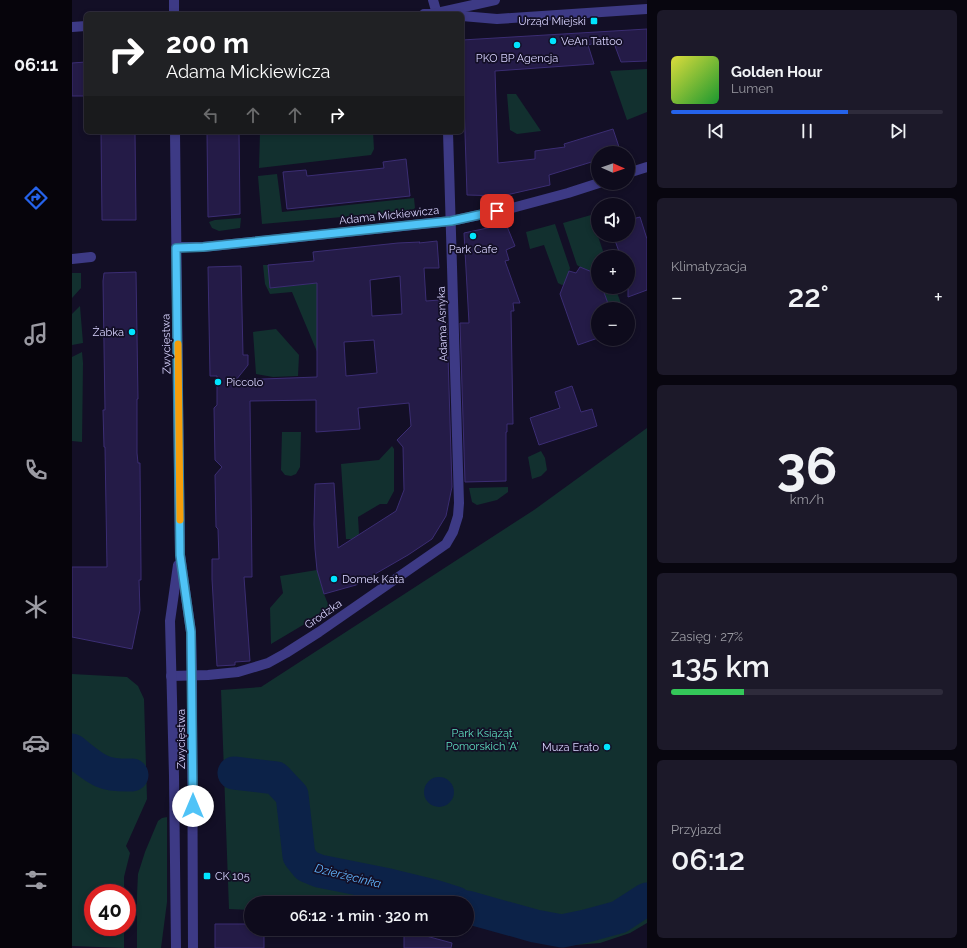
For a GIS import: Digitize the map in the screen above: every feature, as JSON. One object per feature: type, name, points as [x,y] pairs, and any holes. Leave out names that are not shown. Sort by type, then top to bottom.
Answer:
[{"type":"street","points":[[174,0],[174,12]]},
{"type":"street","points":[[433,0],[438,12]]},
{"type":"street","points":[[447,12],[495,0]]},
{"type":"street","points":[[464,16],[497,19],[647,9]]},
{"type":"street","points":[[72,27],[84,26]]},
{"type":"street","name":"Zwycięstwa","points":[[175,134],[180,555],[191,632],[192,676],[193,948]]},
{"type":"street","name":"Adama Asnyka","points":[[448,134],[459,496],[458,516]]},
{"type":"street","points":[[635,171],[647,167]]},
{"type":"street","name":"Adama Mickiewicza","points":[[176,248],[203,247],[451,221],[512,208],[591,186]]},
{"type":"street","points":[[72,259],[91,257]]},
{"type":"street","name":"Grodzka","points":[[171,676],[192,676],[238,672],[268,663],[286,653],[319,632],[446,544],[453,532],[458,516]]},
{"type":"street","name":"Zwycięstwa","points":[[176,948],[170,621],[180,555]]},
{"type":"green space","points":[[647,69],[647,112],[627,120],[610,71]]},
{"type":"green space","points":[[507,94],[516,94],[541,131],[517,134],[510,130]]},
{"type":"green space","points":[[260,134],[373,134],[374,149],[371,155],[259,168]]},
{"type":"green space","points":[[277,174],[282,212],[414,198],[415,208],[411,211],[262,224],[258,176]]},
{"type":"green space","points":[[591,215],[591,242],[600,242],[603,250],[591,250],[591,275],[583,278],[563,223]]},
{"type":"green space","points":[[241,218],[240,228],[219,231],[212,228],[209,222],[215,220]]},
{"type":"green space","points":[[555,224],[570,268],[569,271],[571,272],[574,281],[562,285],[558,283],[544,245],[530,249],[526,232]]},
{"type":"green space","points":[[263,265],[268,265],[270,288],[317,283],[318,354],[292,292],[270,294],[265,284]]},
{"type":"green space","points":[[72,273],[81,273],[81,288],[72,298]]},
{"type":"green space","points":[[605,294],[618,294],[620,302],[607,302]]},
{"type":"green space","points":[[80,306],[83,343],[72,345],[72,314]]},
{"type":"green space","points":[[276,329],[299,355],[298,376],[273,377],[256,374],[253,332]]},
{"type":"green space","points":[[82,352],[82,442],[72,441],[72,357]]},
{"type":"green space","name":"Park Książąt Pomorskich 'A'","points":[[647,428],[647,923],[630,933],[600,943],[563,946],[474,926],[474,896],[244,896],[244,910],[229,909],[221,690],[261,687],[534,510]]},
{"type":"green space","points":[[282,432],[301,432],[300,467],[296,474],[291,476],[285,475],[281,470]]},
{"type":"green space","points":[[392,446],[394,449],[394,491],[387,504],[380,504],[358,517],[359,534],[353,539],[346,539],[341,464],[379,460]]},
{"type":"green space","points":[[541,451],[545,458],[547,470],[541,476],[532,479],[528,457]]},
{"type":"green space","points":[[508,487],[508,492],[497,500],[477,505],[472,502],[469,488]]},
{"type":"green space","points":[[317,570],[330,609],[271,644],[270,608],[283,593],[280,576]]},
{"type":"green space","points":[[72,674],[127,677],[138,686],[144,699],[147,799],[126,846],[130,853],[124,877],[124,884],[84,884],[84,936],[124,936],[124,948],[72,946]]},
{"type":"green space","points":[[167,817],[167,902],[161,948],[137,948],[138,874],[145,852],[158,821]]},
{"type":"water","points":[[439,777],[450,781],[454,792],[450,803],[439,807],[428,803],[424,792],[428,781]]},
{"type":"building","points":[[647,29],[647,61],[621,62],[612,38],[588,45],[594,64],[495,71],[498,163],[535,159],[535,151],[565,147],[564,144],[613,129],[619,146],[591,146],[591,162],[549,175],[550,185],[502,196],[467,195],[464,102],[464,40]]},
{"type":"building","points":[[84,62],[84,96],[72,96],[72,63]]},
{"type":"building","points":[[101,134],[135,134],[136,220],[102,220]]},
{"type":"building","points":[[207,134],[239,134],[240,214],[208,217]]},
{"type":"building","points":[[406,159],[410,196],[287,209],[283,172],[306,170],[307,176],[384,168],[383,162]]},
{"type":"building","points":[[640,217],[647,239],[647,290],[628,297],[628,294],[635,294],[635,250],[618,250],[616,242],[635,242],[635,218]]},
{"type":"building","points":[[506,224],[515,246],[506,250],[509,260],[505,261],[520,303],[513,303],[514,311],[511,311],[513,424],[507,424],[506,432],[506,481],[465,482],[460,323],[469,323],[464,233]]},
{"type":"building","points":[[437,241],[439,268],[424,268],[426,301],[440,300],[442,323],[447,323],[452,487],[446,516],[432,539],[408,555],[356,585],[324,594],[317,570],[315,549],[315,484],[334,483],[338,548],[396,511],[404,490],[403,447],[397,440],[411,426],[409,403],[358,408],[360,429],[316,432],[316,400],[250,401],[252,577],[244,577],[250,661],[235,662],[235,665],[217,666],[212,559],[219,559],[218,529],[216,527],[215,475],[222,467],[215,460],[214,408],[217,405],[217,376],[210,376],[208,267],[241,266],[243,355],[248,355],[248,365],[236,380],[317,377],[317,283],[270,288],[268,265],[314,261],[313,252],[398,243],[420,242],[419,243]],"holes":[[[400,276],[402,314],[372,316],[370,280]],[[374,340],[377,373],[346,376],[344,342]]]},
{"type":"building","points":[[580,267],[591,272],[591,294],[605,294],[607,302],[591,302],[591,340],[578,345],[560,294],[569,271],[576,273]]},
{"type":"building","points":[[136,272],[138,399],[137,453],[138,463],[140,463],[141,580],[139,580],[140,610],[132,649],[72,637],[72,567],[107,567],[103,410],[105,410],[103,281],[104,273]]},
{"type":"building","points":[[572,386],[581,412],[592,409],[597,426],[539,445],[530,418],[560,408],[555,392]]},
{"type":"building","points":[[215,924],[244,924],[244,936],[264,936],[264,948],[215,948]]},
{"type":"building","points":[[404,936],[426,936],[452,943],[451,948],[404,948]]},
{"type":"waterway","name":"Dzierżęcinka","points":[[72,750],[93,767],[106,773],[132,775]]},
{"type":"waterway","name":"Dzierżęcinka","points":[[234,773],[276,778],[292,795],[299,856],[307,866],[319,871],[434,896]]},
{"type":"waterway","name":"Dzierżęcinka","points":[[474,909],[535,926],[562,931],[619,917],[647,899]]},
{"type":"slow traffic","points":[[178,344],[180,520]]},
{"type":"place","name":"Urząd Miejski","points":[[594,21]]},
{"type":"place","name":"VeAn Tattoo","points":[[553,41]]},
{"type":"place","name":"PKO BP Agencja","points":[[517,45]]},
{"type":"place","name":"Park Cafe","points":[[473,236]]},
{"type":"place","name":"Żabka","points":[[132,332]]},
{"type":"place","name":"Piccolo","points":[[218,382]]},
{"type":"place","name":"Domek Kata","points":[[334,579]]},
{"type":"place","name":"Muza Erato","points":[[607,747]]},
{"type":"place","name":"CK 105","points":[[207,876]]},
{"type":"route","points":[[193,806],[191,632],[180,555],[176,248],[203,247],[451,221],[497,211]]}]
